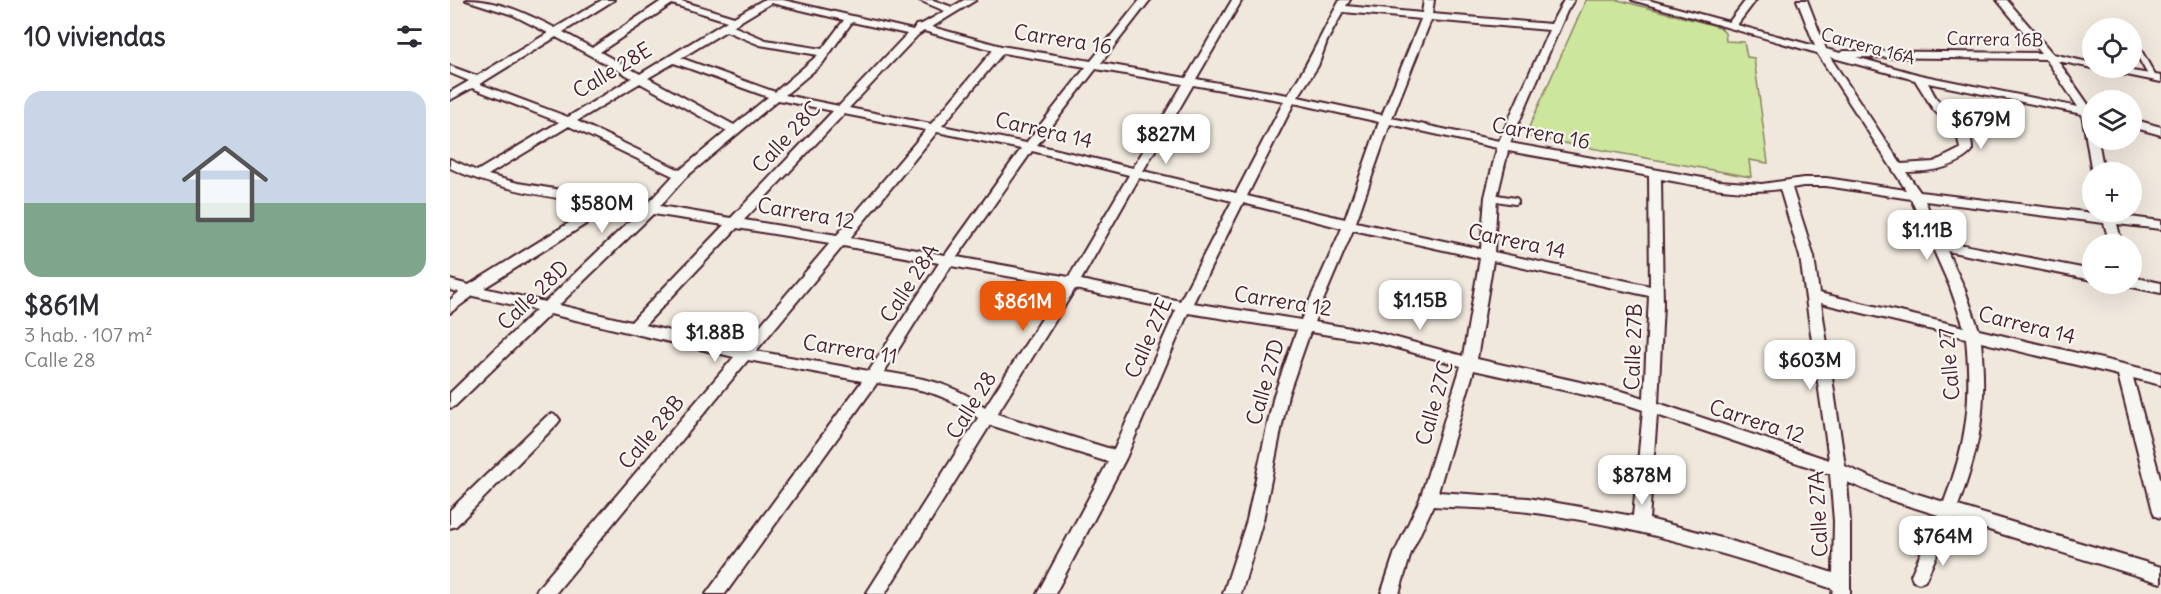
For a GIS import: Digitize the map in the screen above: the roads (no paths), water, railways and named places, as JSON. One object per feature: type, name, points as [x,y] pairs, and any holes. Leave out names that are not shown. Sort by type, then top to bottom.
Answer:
[{"type":"street","points":[[471,0],[517,13],[733,129]]},
{"type":"street","points":[[450,97],[609,0]]},
{"type":"street","points":[[593,52],[669,0],[737,21]]},
{"type":"street","name":"Carrera 16","points":[[770,0],[1000,49],[1094,63],[1291,99],[1503,146],[1741,188],[1826,182],[1916,196],[2082,212]]},
{"type":"street","name":"Calle 28E","points":[[477,176],[566,120],[770,0]]},
{"type":"street","points":[[924,0],[952,10]]},
{"type":"street","name":"Calle 28C","points":[[634,328],[917,30],[971,0]]},
{"type":"street","name":"Calle 28A","points":[[715,594],[873,377],[948,260],[1029,147],[1145,0]]},
{"type":"street","points":[[1191,81],[1237,0]]},
{"type":"street","points":[[1385,121],[1427,16],[1429,0]]},
{"type":"street","points":[[1503,146],[1569,0]]},
{"type":"street","name":"Carrera 16A","points":[[1637,0],[1823,54],[1919,78],[2082,110]]},
{"type":"street","points":[[1731,26],[1751,0]]},
{"type":"street","name":"Calle 27","points":[[1802,0],[1823,54],[1916,196],[1957,287],[1973,333],[1977,376],[1975,421],[1966,465],[1949,511],[1918,575]]},
{"type":"street","points":[[2002,0],[2049,56],[2082,101]]},
{"type":"street","points":[[1291,99],[1313,66],[1322,41],[1343,5],[1427,16],[1555,27]]},
{"type":"street","name":"Calle 28D","points":[[450,402],[650,210],[681,175],[733,129],[778,97],[818,62],[822,52],[850,18]]},
{"type":"street","points":[[726,27],[764,43],[822,52]]},
{"type":"street","name":"Calle 28B","points":[[544,594],[932,127],[1000,49]]},
{"type":"street","name":"Carrera 16B","points":[[1823,54],[2049,56],[2082,64]]},
{"type":"street","name":"Carrera 14","points":[[671,58],[778,97],[1029,147],[1135,174],[1242,197],[1349,225],[1656,292]]},
{"type":"street","points":[[450,69],[474,82],[566,120],[681,175]]},
{"type":"street","points":[[2142,75],[2157,78]]},
{"type":"street","points":[[1898,168],[1935,168],[1954,160],[1966,151],[1968,142],[1962,128],[1938,110],[1919,78]]},
{"type":"street","name":"Calle 28","points":[[875,594],[1072,283],[1191,81]]},
{"type":"street","name":"Calle 27E","points":[[1046,594],[1118,458],[1184,307],[1291,99]]},
{"type":"street","name":"Calle 27D","points":[[1232,594],[1255,520],[1281,395],[1306,324],[1349,225],[1385,121]]},
{"type":"street","points":[[2142,126],[2161,131]]},
{"type":"street","name":"Calle 27C","points":[[1390,594],[1403,552],[1428,499],[1469,363],[1487,256],[1491,197],[1503,146]]},
{"type":"street","name":"Carrera 12","points":[[450,163],[477,176],[518,187],[838,240],[1072,283],[1184,307],[1306,324],[1411,345],[1469,363],[1625,398],[1838,470],[1861,483],[2161,574]]},
{"type":"street","name":"Calle 27B","points":[[1640,523],[1652,408],[1656,292],[1655,173]]},
{"type":"street","name":"Calle 27A","points":[[1785,185],[1804,248],[1838,470],[1842,521],[1841,589]]},
{"type":"street","points":[[450,308],[471,290],[610,203]]},
{"type":"street","name":"Carrera 16","points":[[2142,221],[2161,225]]},
{"type":"street","points":[[1936,244],[2082,273]]},
{"type":"street","points":[[2142,284],[2161,288]]},
{"type":"street","name":"Carrera 11","points":[[450,285],[744,354],[873,377],[928,384],[962,398],[988,418]]},
{"type":"street","name":"Carrera 14","points":[[1812,296],[2161,379]]},
{"type":"street","points":[[2124,370],[2161,512]]},
{"type":"street","points":[[988,418],[1118,458]]},
{"type":"street","points":[[450,521],[552,420]]},
{"type":"street","points":[[1428,499],[1527,505],[1640,523],[1772,559],[1841,589]]},
{"type":"lane","points":[[2142,55],[2157,78]]},
{"type":"lane","points":[[1491,197],[1515,201]]}]
